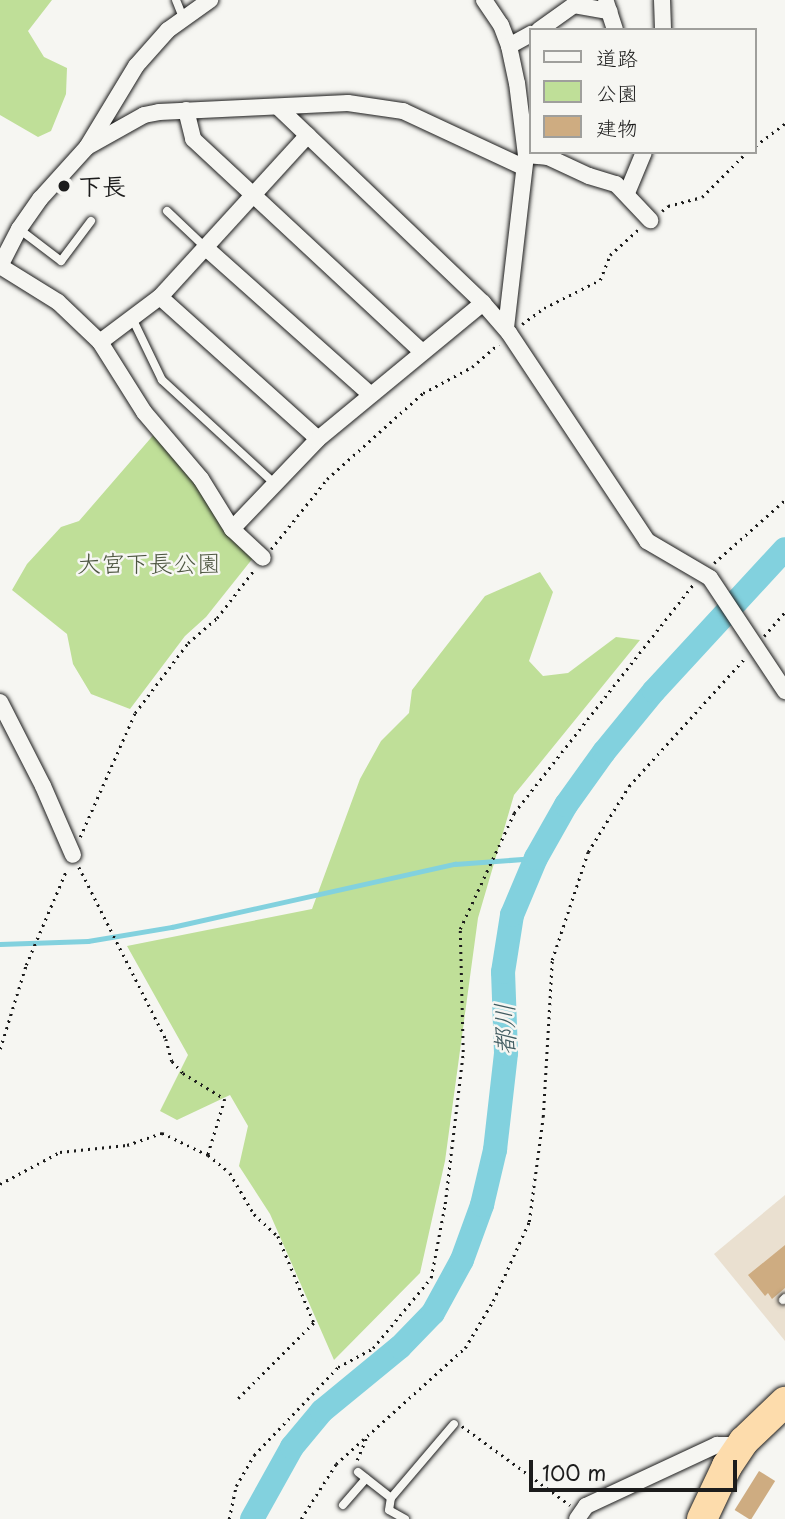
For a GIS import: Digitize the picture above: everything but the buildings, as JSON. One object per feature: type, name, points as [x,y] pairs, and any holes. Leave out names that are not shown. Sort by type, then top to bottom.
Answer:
[{"type":"highway","points":[[702,1519],[727,1466],[741,1445],[785,1402]]},
{"type":"street","points":[[210,0],[183,17],[136,66],[88,147],[40,200],[19,229],[0,266],[58,302],[100,342],[144,412],[201,479],[232,529],[263,558]]},
{"type":"street","points":[[484,0],[501,24],[509,46],[517,82],[525,161],[508,331]]},
{"type":"street","points":[[662,0],[663,28]]},
{"type":"street","points":[[543,28],[574,5],[607,6],[614,28]]},
{"type":"street","points":[[509,46],[530,35]]},
{"type":"street","points":[[88,147],[144,115],[186,110],[348,103],[391,107],[525,161],[548,157],[589,176],[616,184],[650,220]]},
{"type":"street","points":[[279,108],[483,303],[508,331],[647,541],[706,576],[785,691]]},
{"type":"street","points":[[186,110],[192,139],[422,352]]},
{"type":"street","points":[[100,342],[160,297],[308,135]]},
{"type":"street","points":[[627,193],[643,154]]},
{"type":"street","points":[[206,248],[370,394]]},
{"type":"street","points":[[160,297],[317,439]]},
{"type":"street","points":[[232,529],[317,439],[483,303]]},
{"type":"street","points":[[0,702],[43,786],[73,855]]},
{"type":"street","points":[[579,1516],[586,1506],[717,1445],[741,1445]]},
{"type":"lane","points":[[176,0],[183,17]]},
{"type":"lane","points":[[167,211],[206,248]]},
{"type":"lane","points":[[19,229],[61,261],[91,220]]},
{"type":"lane","points":[[132,318],[162,380],[274,483]]},
{"type":"lane","points":[[405,1519],[389,1510],[391,1498],[454,1424]]},
{"type":"lane","points":[[358,1472],[391,1498]]},
{"type":"lane","points":[[343,1505],[366,1479]]},
{"type":"path","points":[[757,145],[785,124]]},
{"type":"path","points":[[508,331],[544,308],[600,280],[610,255],[650,220],[668,206],[702,197],[745,154]]},
{"type":"path","points":[[229,1519],[236,1486],[254,1455],[338,1367],[373,1348],[431,1278],[445,1204],[463,1052],[460,929],[514,813],[706,576],[785,500]]},
{"type":"path","points":[[300,1519],[336,1464],[465,1348],[493,1301],[529,1222],[543,1117],[552,960],[588,852],[629,786],[785,612]]},
{"type":"path","points":[[0,1049],[26,965],[73,855]]},
{"type":"path","points":[[73,855],[166,1039],[172,1061],[183,1073],[225,1099],[208,1155]]},
{"type":"path","points":[[0,1184],[60,1152],[127,1145],[162,1133],[208,1155],[230,1173],[254,1214],[278,1236],[314,1323],[238,1399]]},
{"type":"path","points":[[454,1424],[460,1424],[579,1516]]},
{"type":"path","points":[[358,1472],[355,1467],[368,1436]]},
{"type":"shaded area","points":[[785,1195],[785,1341],[714,1254]]},
{"type":"green space","points":[[0,0],[52,0],[28,31],[44,57],[67,68],[66,94],[51,131],[38,137],[0,115]]},
{"type":"green space","name":"大宮下長公園","points":[[156,432],[196,477],[221,527],[253,558],[206,617],[185,636],[130,709],[91,694],[73,664],[67,634],[12,590],[27,564],[61,527],[79,521]]},
{"type":"green space","points":[[540,572],[553,592],[529,661],[543,676],[568,673],[616,637],[640,640],[514,795],[478,918],[445,1161],[420,1273],[334,1360],[270,1214],[239,1166],[248,1126],[230,1095],[177,1120],[160,1111],[188,1055],[127,946],[312,909],[360,779],[381,741],[409,713],[412,690],[485,596]]},
{"type":"waterway","name":"都川","points":[[252,1519],[292,1447],[322,1411],[400,1347],[433,1313],[462,1260],[482,1205],[495,1150],[506,1053],[503,972],[512,915],[536,858],[566,805],[604,752],[654,691],[785,549]]},
{"type":"waterway","points":[[0,944],[88,941],[172,927],[455,864],[536,858]]},
{"type":"place","name":"下長","points":[[64,186]]}]
